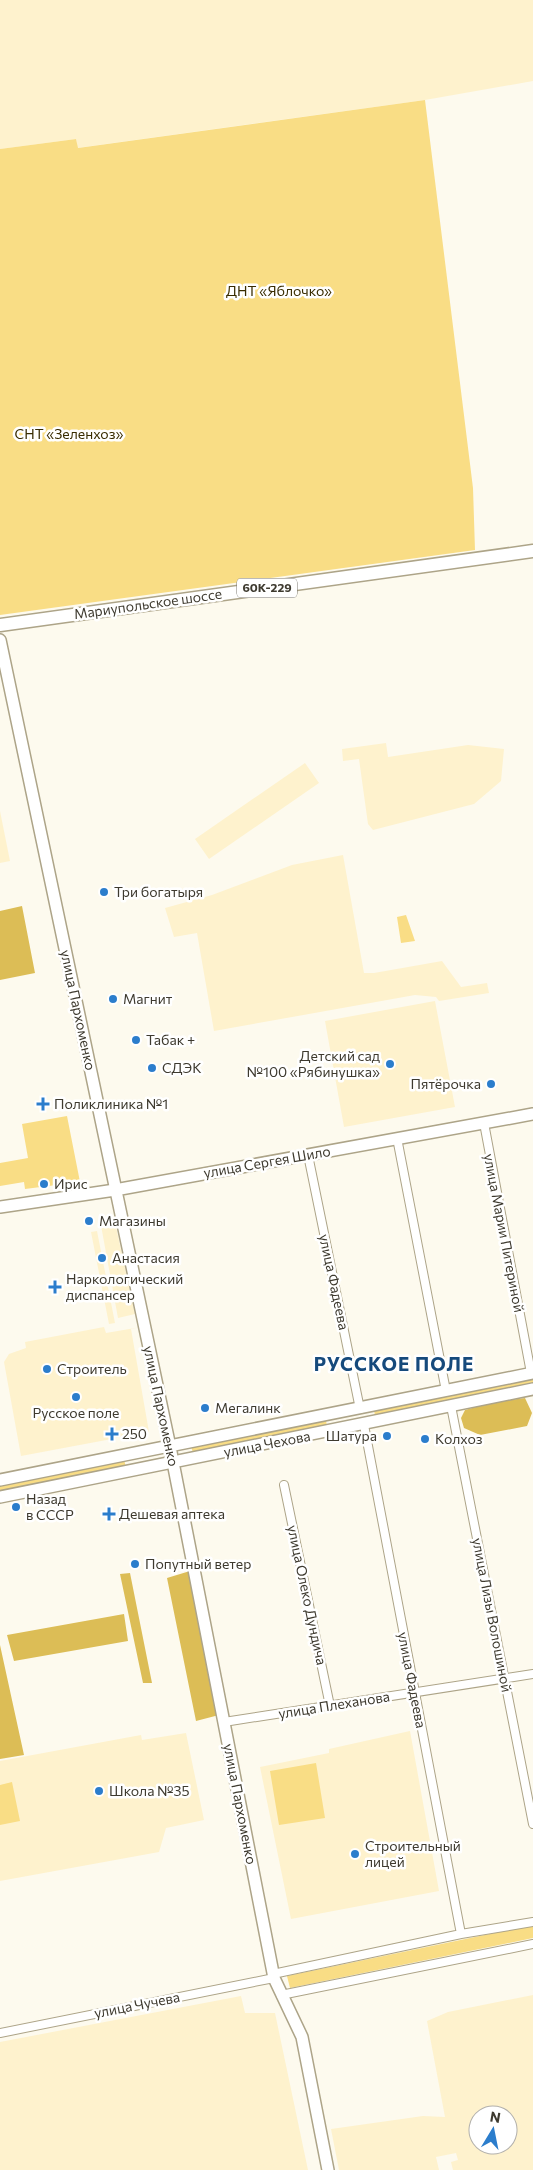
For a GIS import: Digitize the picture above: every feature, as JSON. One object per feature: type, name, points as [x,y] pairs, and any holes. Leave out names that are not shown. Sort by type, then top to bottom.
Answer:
[{"type":"main road","name":"Мариупольское шоссе","points":[[0,624],[533,551]]},
{"type":"street","name":"улица Пархоменко","points":[[0,640],[170,1447],[274,1976],[281,1995],[302,2037],[328,2170]]},
{"type":"street","name":"улица Сергея Шило","points":[[0,1206],[115,1190],[533,1114]]},
{"type":"street","name":"улица Марии Питериной","points":[[484,1123],[532,1373]]},
{"type":"street","points":[[396,1138],[446,1391]]},
{"type":"street","name":"улица Фадеева","points":[[308,1155],[360,1409]]},
{"type":"street","name":"улица Чехова","points":[[0,1480],[532,1373]]},
{"type":"street","name":"улица Чехова","points":[[0,1497],[364,1425],[533,1389]]},
{"type":"street","name":"улица Лизы Волошиной","points":[[451,1406],[533,1824]]},
{"type":"street","points":[[360,1409],[364,1425]]},
{"type":"street","name":"улица Фадеева","points":[[364,1425],[461,1934]]},
{"type":"street","name":"улица Олеко Дундича","points":[[284,1485],[330,1706]]},
{"type":"street","name":"улица Плеханова","points":[[224,1722],[533,1674]]},
{"type":"street","name":"улица Чучева","points":[[0,2032],[274,1976],[461,1934],[533,1922]]},
{"type":"street","points":[[281,1995],[533,1944]]},
{"type":"shaded area","points":[[0,0],[533,0],[533,81],[425,100],[77,148],[76,139],[0,149]]},
{"type":"shaded area","points":[[386,743],[388,757],[468,745],[504,749],[501,781],[474,804],[373,830],[368,824],[359,759],[343,761],[342,749]]},
{"type":"shaded area","points":[[305,763],[319,783],[209,859],[195,839]]},
{"type":"shaded area","points":[[0,811],[10,861],[0,863]]},
{"type":"shaded area","points":[[343,855],[364,973],[374,973],[442,961],[461,987],[487,983],[489,993],[439,1001],[436,997],[415,995],[214,1031],[197,933],[174,937],[165,908],[212,895],[292,865]]},
{"type":"shaded area","points":[[22,906],[35,973],[0,980],[0,911]]},
{"type":"shaded area","name":"Детский сад №100 «Рябинушка»","points":[[435,1001],[455,1107],[344,1127],[325,1021]]},
{"type":"shaded area","points":[[114,1218],[135,1314],[118,1318],[100,1220]]},
{"type":"shaded area","points":[[97,1231],[115,1323],[109,1324],[91,1232]]},
{"type":"shaded area","name":"Русское поле","points":[[104,1327],[106,1333],[141,1327],[131,1329],[149,1432],[21,1456],[4,1362],[9,1354],[26,1348],[25,1342]]},
{"type":"shaded area","points":[[525,1398],[532,1413],[527,1426],[480,1435],[464,1428],[461,1418],[465,1410],[494,1402]]},
{"type":"shaded area","points":[[190,1571],[219,1715],[196,1721],[167,1578]]},
{"type":"shaded area","points":[[130,1573],[152,1683],[143,1683],[120,1574]]},
{"type":"shaded area","points":[[124,1614],[128,1641],[14,1661],[7,1635]]},
{"type":"shaded area","points":[[0,1645],[24,1755],[0,1759]]},
{"type":"shaded area","name":"Строительный лицей","points":[[410,1731],[439,1891],[291,1919],[260,1767],[329,1753],[329,1749]]},
{"type":"shaded area","name":"Школа №35","points":[[186,1733],[204,1820],[166,1828],[159,1852],[0,1881],[0,1761],[141,1735],[142,1740]]},
{"type":"shaded area","points":[[533,1995],[533,2170],[453,2170],[451,2162],[458,2160],[456,2153],[436,2157],[439,2170],[339,2170],[331,2129],[423,2116],[445,2117],[427,2021],[448,2012]]},
{"type":"shaded area","points":[[241,1996],[245,2013],[275,2013],[308,2170],[0,2170],[0,2042]]},
{"type":"green space","name":"ДНТ «Яблочко»","points":[[425,100],[473,488],[475,550],[0,615],[0,149],[76,139],[78,148]]},
{"type":"green space","points":[[406,915],[415,941],[401,943],[397,917]]},
{"type":"green space","points":[[67,1116],[80,1182],[25,1189],[24,1182],[0,1186],[0,1163],[28,1158],[22,1124]]},
{"type":"green space","points":[[533,1377],[533,1384],[375,1416],[374,1410]]},
{"type":"green space","points":[[326,1420],[327,1427],[193,1453],[191,1446]]},
{"type":"green space","points":[[124,1459],[126,1468],[0,1493],[0,1484]]},
{"type":"green space","points":[[316,1763],[325,1818],[279,1825],[270,1771]]},
{"type":"green space","points":[[12,1782],[20,1821],[0,1825],[0,1785]]},
{"type":"green space","points":[[533,1925],[533,1938],[290,1988],[287,1976]]},
{"type":"place","name":"Три богатыря","points":[[104,892]]},
{"type":"place","name":"Магнит","points":[[113,999]]},
{"type":"place","name":"Табак +","points":[[136,1040]]},
{"type":"place","name":"Детский сад №100 «Рябинушка»","points":[[390,1064]]},
{"type":"place","name":"СДЭК","points":[[152,1068]]},
{"type":"place","name":"Пятёрочка","points":[[491,1084]]},
{"type":"place","name":"Поликлиника №1","points":[[43,1104]]},
{"type":"place","name":"Ирис","points":[[44,1184]]},
{"type":"place","name":"Магазины","points":[[89,1221]]},
{"type":"place","name":"Анастасия","points":[[102,1258]]},
{"type":"place","name":"Наркологический диспансер","points":[[55,1287]]},
{"type":"place","name":"Строитель","points":[[47,1369]]},
{"type":"place","name":"Русское поле","points":[[76,1397]]},
{"type":"place","name":"Мегалинк","points":[[205,1408]]},
{"type":"place","name":"250","points":[[112,1434]]},
{"type":"place","name":"Шатура","points":[[387,1436]]},
{"type":"place","name":"Колхоз","points":[[425,1439]]},
{"type":"place","name":"Назад в СССР","points":[[16,1507]]},
{"type":"place","name":"Дешевая аптека","points":[[109,1514]]},
{"type":"place","name":"Попутный ветер","points":[[135,1564]]},
{"type":"place","name":"Школа №35","points":[[99,1791]]},
{"type":"place","name":"Строительный лицей","points":[[355,1854]]},
{"type":"district","name":"РУССКОЕ ПОЛЕ","points":[[394,1364]]},
{"type":"park label","name":"СНТ «Зеленхоз»","points":[[69,434]]}]
